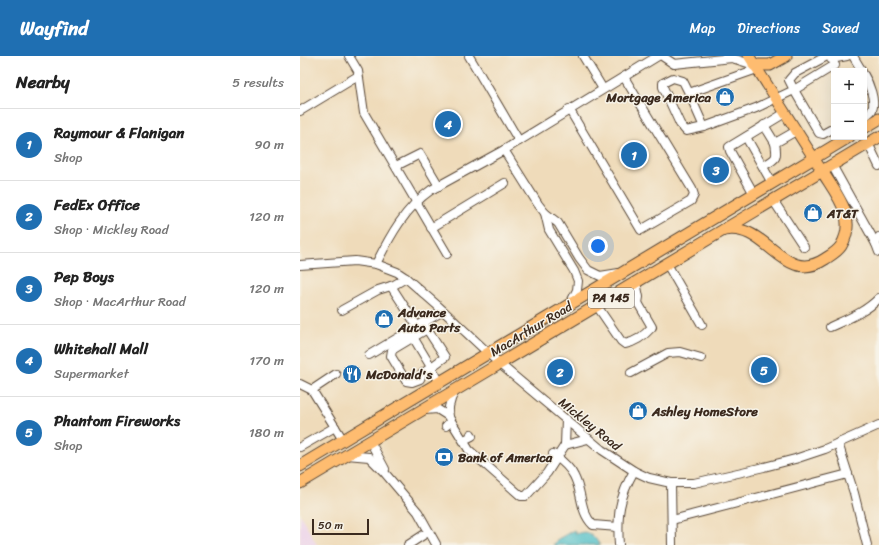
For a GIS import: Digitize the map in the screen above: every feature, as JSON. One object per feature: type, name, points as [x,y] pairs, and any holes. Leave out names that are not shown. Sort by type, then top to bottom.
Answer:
[{"type":"highway","points":[[753,63],[770,65],[786,56]]},
{"type":"highway","points":[[867,126],[879,119]]},
{"type":"highway","name":"MacArthur Road","points":[[300,483],[879,137]]},
{"type":"highway","name":"MacArthur Road","points":[[300,465],[624,273],[844,140]]},
{"type":"highway","points":[[721,231],[738,230],[747,232],[765,243],[784,260],[797,265],[813,266],[820,263],[837,252],[847,232],[848,224],[845,208],[822,171]]},
{"type":"main road","points":[[753,63],[822,171]]},
{"type":"street","points":[[349,56],[358,71],[364,113],[447,254]]},
{"type":"street","points":[[469,56],[519,140]]},
{"type":"street","points":[[582,56],[603,89]]},
{"type":"street","points":[[376,264],[393,231],[410,208],[421,197],[504,150],[658,56]]},
{"type":"street","points":[[662,56],[674,64],[732,58],[753,63]]},
{"type":"street","points":[[831,130],[822,134],[819,133],[789,80],[795,73],[847,56]]},
{"type":"street","points":[[853,56],[860,68]]},
{"type":"street","points":[[704,127],[682,81],[673,78],[663,83],[663,88],[680,124],[686,131],[704,127],[756,108],[794,90],[832,61]]},
{"type":"street","points":[[689,93],[753,63]]},
{"type":"street","points":[[300,111],[358,76]]},
{"type":"street","points":[[569,109],[641,230],[685,204],[691,200],[694,195],[692,188],[624,77]]},
{"type":"street","points":[[867,80],[870,86],[873,108],[867,115]]},
{"type":"street","points":[[754,194],[729,147],[784,113]]},
{"type":"street","points":[[763,166],[775,159],[777,155],[775,143],[764,125]]},
{"type":"street","points":[[775,143],[796,131]]},
{"type":"street","points":[[746,137],[772,183]]},
{"type":"street","points":[[868,143],[879,166]]},
{"type":"street","points":[[504,150],[538,204],[545,213],[558,223],[588,270],[600,276],[624,273]]},
{"type":"street","points":[[396,166],[420,154],[439,186]]},
{"type":"street","points":[[832,165],[878,240],[879,252]]},
{"type":"street","points":[[431,228],[505,182]]},
{"type":"street","points":[[774,200],[804,247]]},
{"type":"street","points":[[545,213],[549,230],[574,271],[578,281],[577,290],[570,305]]},
{"type":"street","name":"Mickley Road","points":[[300,265],[355,261],[376,264],[397,272],[406,278],[443,311],[499,364],[588,439],[612,457],[634,471],[649,478],[671,483],[694,483],[764,467],[795,459],[838,443],[879,425]]},
{"type":"street","points":[[667,264],[702,324]]},
{"type":"street","points":[[342,310],[378,290],[391,286],[406,278]]},
{"type":"street","points":[[636,282],[640,297],[638,304]]},
{"type":"street","points":[[391,286],[422,326],[445,357],[422,374],[420,379],[412,382],[406,382],[391,356],[392,350],[413,337],[422,326]]},
{"type":"street","points":[[597,306],[620,341],[625,344],[632,342],[652,328],[638,304],[633,302],[626,289]]},
{"type":"street","points":[[830,327],[872,305],[879,298]]},
{"type":"street","points":[[369,355],[422,326],[443,311]]},
{"type":"street","points":[[413,337],[440,382]]},
{"type":"street","points":[[631,373],[668,354],[680,352],[701,358]]},
{"type":"street","points":[[312,390],[336,374]]},
{"type":"street","points":[[300,384],[312,390],[343,440]]},
{"type":"street","points":[[449,421],[449,402],[455,390]]},
{"type":"street","points":[[420,411],[437,409],[464,440],[474,459],[521,496],[526,496],[547,473],[554,455],[565,445],[588,439]]},
{"type":"street","points":[[449,421],[460,417]]},
{"type":"street","points":[[565,445],[566,419]]},
{"type":"street","points":[[300,447],[335,427]]},
{"type":"street","points":[[464,440],[472,436],[471,434]]},
{"type":"street","points":[[370,441],[389,477]]},
{"type":"street","points":[[838,443],[868,545]]},
{"type":"street","points":[[346,455],[369,457],[389,477],[418,512],[436,544]]},
{"type":"street","points":[[554,455],[567,466],[574,476],[584,512],[593,525],[618,527]]},
{"type":"street","points":[[619,545],[619,507],[622,495],[634,471]]},
{"type":"street","points":[[672,520],[848,474]]},
{"type":"street","points":[[671,483],[672,545]]},
{"type":"street","points":[[408,545],[428,532]]},
{"type":"shaded area","points":[[300,514],[317,545],[300,545]]},
{"type":"water","points":[[574,530],[576,534],[584,532],[590,534],[600,545],[553,545],[558,539]]},
{"type":"place","name":"Mortgage America","points":[[725,97]]},
{"type":"place","name":"Whitehall Mall","points":[[448,124]]},
{"type":"place","name":"Raymour & Flanigan","points":[[634,155]]},
{"type":"place","name":"Pep Boys","points":[[716,170]]},
{"type":"place","name":"AT&T","points":[[813,213]]},
{"type":"place","name":"Advance Auto Parts","points":[[384,319]]},
{"type":"place","name":"Phantom Fireworks","points":[[764,370]]},
{"type":"place","name":"FedEx Office","points":[[560,372]]},
{"type":"place","name":"McDonald's","points":[[352,374]]},
{"type":"place","name":"Ashley HomeStore","points":[[638,411]]},
{"type":"place","name":"Bank of America","points":[[444,457]]}]
